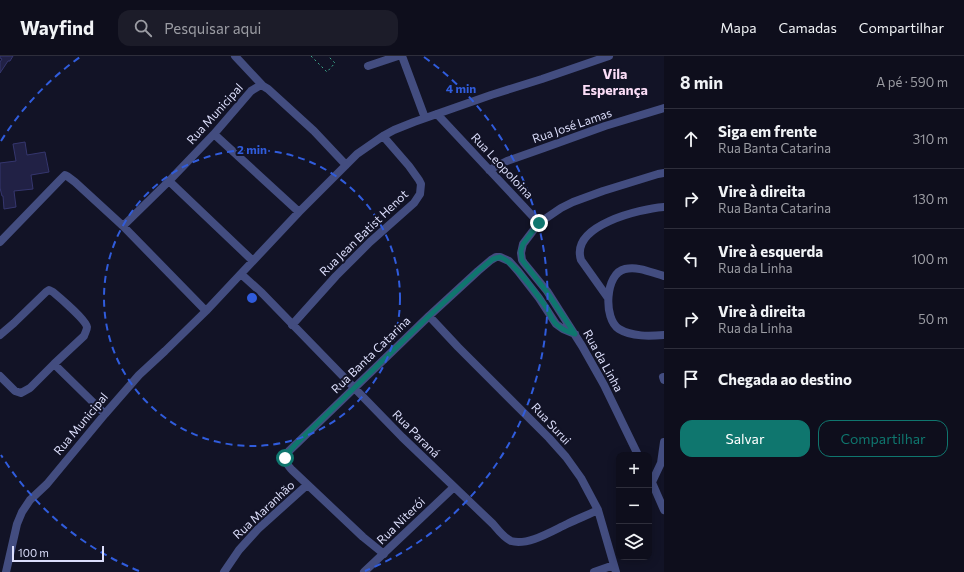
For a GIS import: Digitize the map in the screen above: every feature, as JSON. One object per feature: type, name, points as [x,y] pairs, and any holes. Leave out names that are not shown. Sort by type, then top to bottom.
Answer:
[{"type":"street","points":[[235,56],[263,86]]},
{"type":"street","points":[[368,66],[398,56]]},
{"type":"street","points":[[402,56],[425,118]]},
{"type":"street","name":"Rua Municipal","points":[[6,572],[17,524],[24,508],[30,500],[40,492],[104,414],[139,375],[206,311],[299,212],[357,154],[394,130],[491,95],[610,56]]},
{"type":"street","name":"Rua Municipal","points":[[123,226],[214,134],[251,91],[259,86],[263,86],[275,95],[314,131],[346,165]]},
{"type":"street","name":"Rua José Lamas","points":[[489,170],[507,161],[536,150],[593,130],[664,108]]},
{"type":"street","name":"Rua Leopoloina","points":[[437,114],[539,223]]},
{"type":"street","points":[[214,134],[299,212]]},
{"type":"street","name":"Rua Jean Batist Henot","points":[[292,325],[336,276],[370,242],[414,203],[420,194],[421,184],[419,180],[383,136]]},
{"type":"street","points":[[539,223],[561,208],[573,202],[609,189],[664,173]]},
{"type":"street","points":[[0,242],[65,175],[69,176],[123,226],[206,311]]},
{"type":"street","points":[[169,181],[253,261]]},
{"type":"street","points":[[608,298],[579,256],[579,250],[582,243],[590,233],[613,219],[639,211],[664,207]]},
{"type":"street","name":"Rua da Linha","points":[[539,223],[523,244],[521,251],[522,260],[547,292],[575,334],[604,384],[637,452]]},
{"type":"street","name":"Rua Banta Catarina","points":[[384,554],[363,537],[292,470],[286,462],[285,458],[287,454],[429,316],[490,260],[496,257],[509,261],[539,298],[556,324],[575,334]]},
{"type":"street","points":[[664,276],[643,269],[623,269],[613,279],[608,298],[611,318],[613,323],[620,329],[628,333],[653,336],[664,335]]},
{"type":"street","name":"Rua Paraná","points":[[241,274],[454,488],[509,540],[515,542],[525,541],[542,536],[598,510]]},
{"type":"street","points":[[0,335],[49,290],[71,308],[86,324],[87,328],[84,336],[30,388],[21,393],[15,391],[0,376]]},
{"type":"street","name":"Rua Surui","points":[[429,316],[566,457],[581,478],[598,510],[603,522],[615,568]]},
{"type":"street","points":[[54,364],[104,414]]},
{"type":"street","points":[[652,476],[661,463],[664,442]]},
{"type":"street","points":[[652,483],[664,510]]},
{"type":"street","name":"Rua Maranhão","points":[[224,572],[239,550],[258,529],[307,485]]},
{"type":"street","name":"Rua Niterói","points":[[364,572],[454,488]]},
{"type":"street","points":[[594,572],[615,568]]},
{"type":"path","points":[[311,56],[327,72],[335,63],[328,56]]},
{"type":"building","points":[[0,56],[13,56],[0,73],[0,62],[2,59]]},
{"type":"building","points":[[25,142],[27,155],[45,152],[49,172],[31,175],[33,189],[14,191],[16,207],[4,209],[3,196],[0,188],[0,163],[16,161],[13,144]]},
{"type":"district","name":"Vila Esperança","points":[[615,82]]},
{"type":"route","points":[[285,458],[300,440],[429,316],[478,271],[496,257],[504,258],[509,261],[539,298],[556,324],[575,334],[547,292],[522,260],[521,251],[523,244],[539,223]]}]
